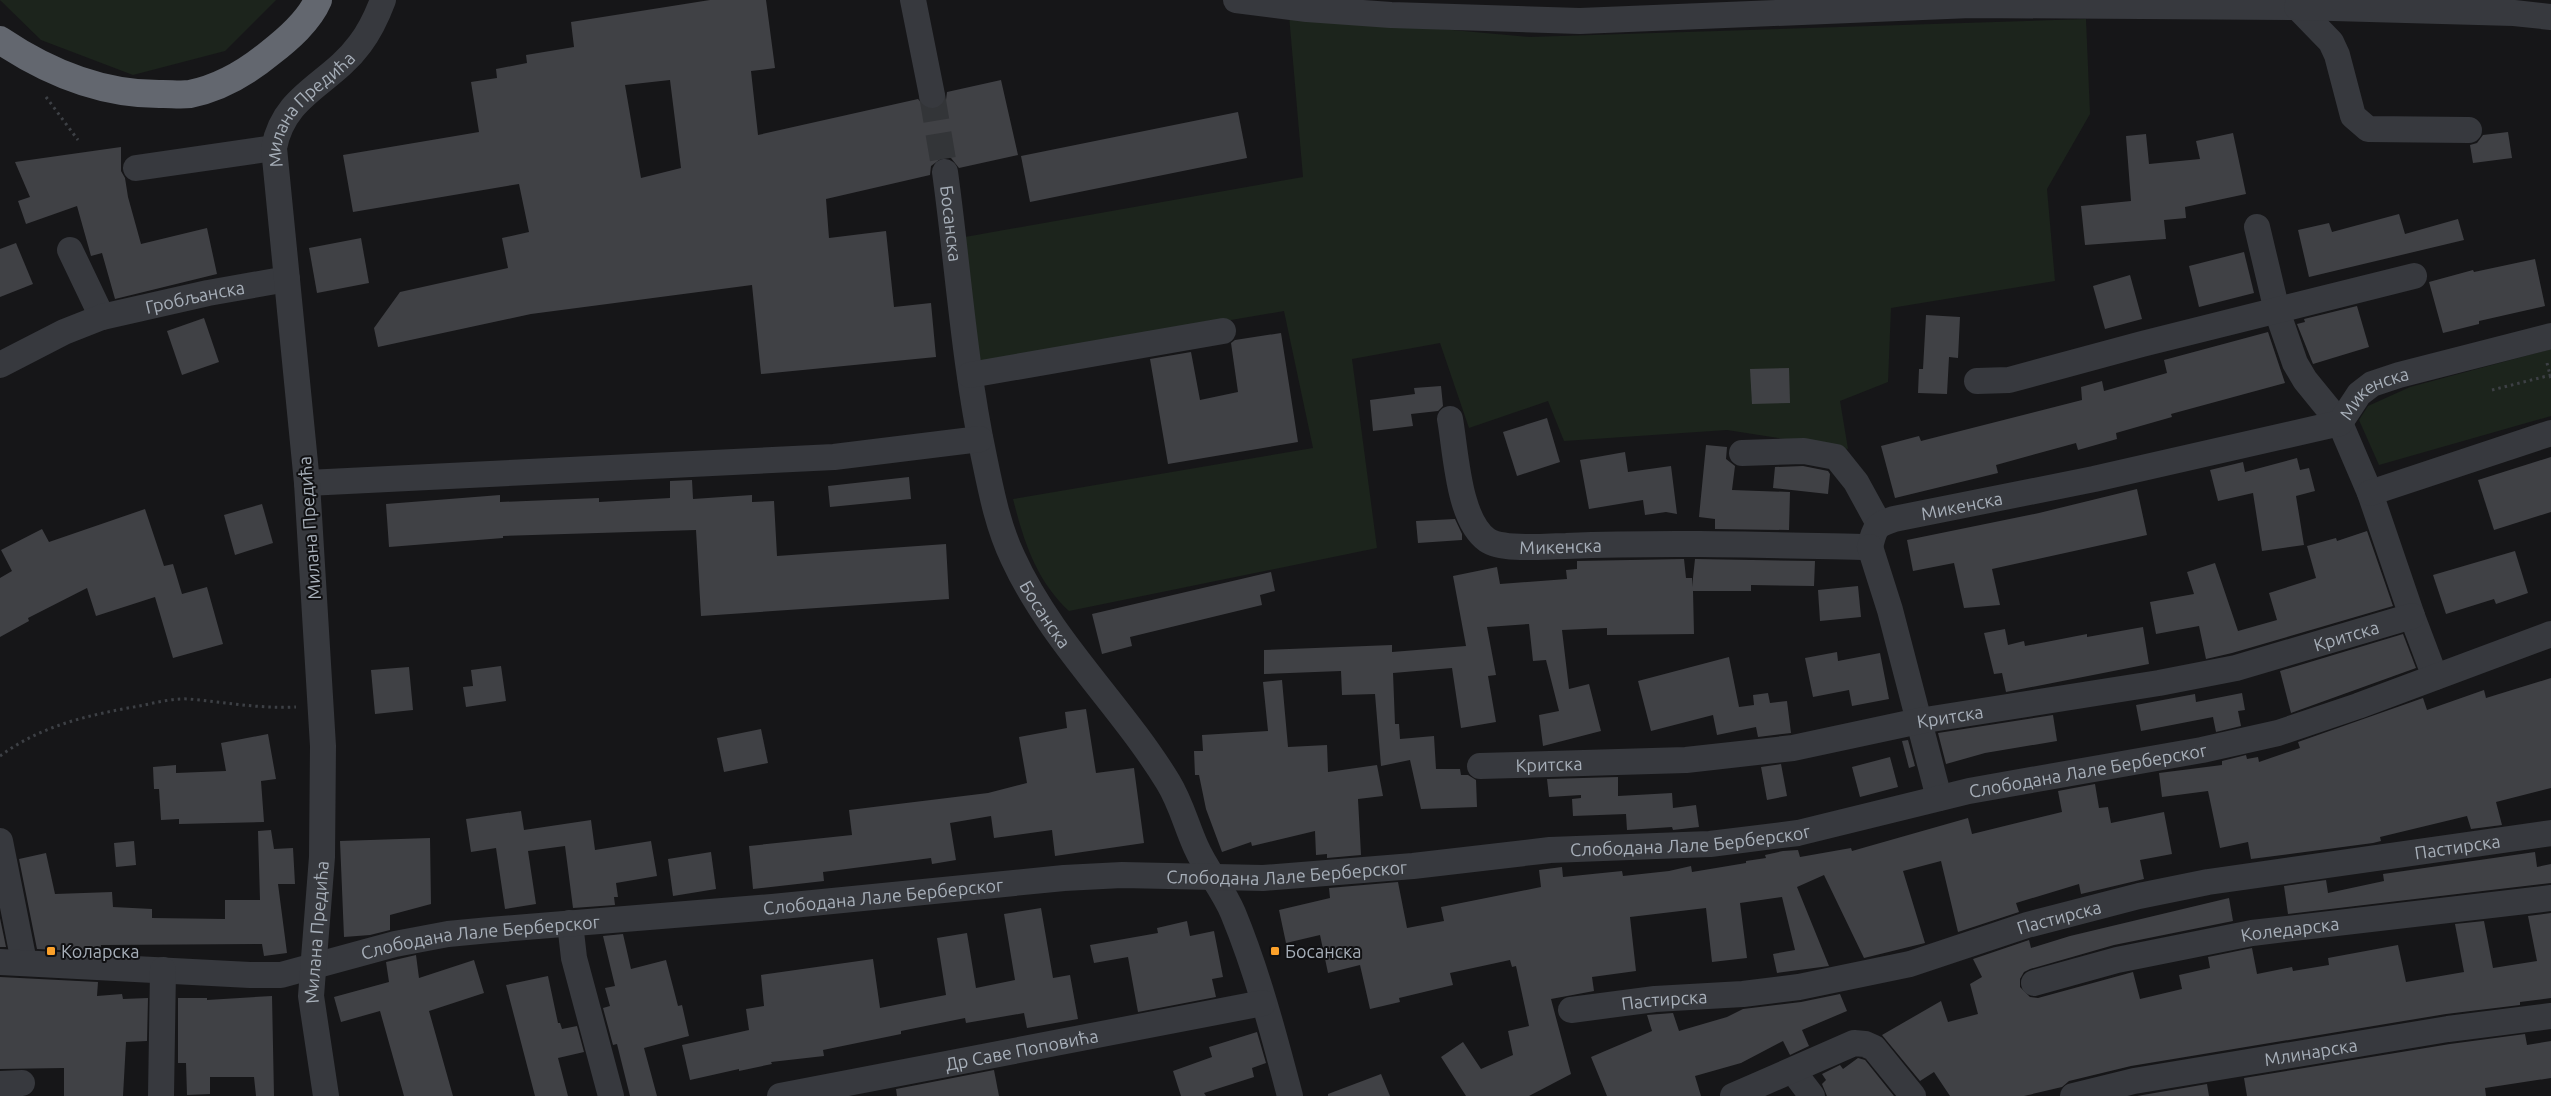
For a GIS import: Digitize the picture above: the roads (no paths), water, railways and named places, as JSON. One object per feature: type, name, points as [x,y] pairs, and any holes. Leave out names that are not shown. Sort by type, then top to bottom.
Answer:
[{"type":"highway","points":[[0,40],[29,60],[78,81],[109,89],[145,94],[189,94],[224,83],[257,64],[290,37],[318,0]]},
{"type":"street","name":"Милана Предића","points":[[326,1096],[311,996],[322,857],[324,746],[307,483],[274,148],[277,130],[292,106],[312,91],[360,45],[370,29],[383,0]]},
{"type":"street","points":[[913,0],[932,95]]},
{"type":"street","points":[[1236,0],[1307,9],[1391,15],[1580,21],[1971,5],[2297,7],[2514,13],[2551,17]]},
{"type":"street","points":[[2297,7],[2331,42],[2337,55],[2354,116],[2368,128],[2469,130]]},
{"type":"street","points":[[136,168],[274,148]]},
{"type":"street","name":"Босанска","points":[[946,172],[970,375],[980,439],[1001,525],[1012,556],[1026,585],[1058,633],[1167,780],[1184,812],[1197,848],[1234,916],[1263,1003],[1290,1096]]},
{"type":"street","points":[[2257,227],[2277,311],[2295,362],[2304,380],[2340,423],[2370,493],[2435,677]]},
{"type":"street","points":[[70,250],[102,318]]},
{"type":"street","points":[[1977,381],[2009,380],[2142,344],[2414,276]]},
{"type":"street","name":"Гробљанска","points":[[0,365],[64,332],[102,318],[208,293],[287,279]]},
{"type":"street","points":[[970,375],[1223,331]]},
{"type":"street","name":"Микенска","points":[[1450,419],[1466,508],[1475,527],[1488,540],[1506,545],[1701,544],[1875,536],[2094,479],[2340,423],[2349,406],[2359,394],[2372,384],[2399,375],[2551,336]]},
{"type":"street","points":[[2370,493],[2551,433]]},
{"type":"street","points":[[307,483],[834,457],[980,439]]},
{"type":"street","points":[[1742,453],[1804,451],[1836,457],[1856,482],[1875,536],[1890,610],[1940,798]]},
{"type":"street","name":"Критска","points":[[1480,766],[1686,760],[1802,746],[1918,720],[2159,683],[2236,668],[2412,616]]},
{"type":"street","name":"Слободана Лале Берберског","points":[[12,962],[250,976],[281,975],[395,944],[448,934],[772,908],[1064,878],[1122,875],[1264,878],[1414,866],[1550,850],[1742,841],[1817,830],[1940,798],[2202,750],[2278,733],[2358,706],[2551,634]]},
{"type":"street","name":"Пастирска","points":[[1571,1010],[1655,999],[1742,994],[1799,987],[1910,964],[2027,925],[2139,896],[2208,882],[2551,833]]},
{"type":"street","points":[[0,842],[12,962]]},
{"type":"street","name":"Коледарска","points":[[2034,983],[2117,960],[2252,933],[2551,898]]},
{"type":"street","points":[[570,923],[574,958],[611,1096]]},
{"type":"street","points":[[161,1096],[163,970]]},
{"type":"street","name":"Др Саве Поповића","points":[[780,1096],[1263,1003]]},
{"type":"street","name":"Млинарска","points":[[2073,1096],[2152,1078],[2448,1029],[2551,1016]]},
{"type":"street","points":[[1733,1096],[1854,1043],[1865,1044],[1874,1048],[1913,1096]]},
{"type":"street","points":[[1793,1071],[1812,1096]]},
{"type":"tunnel","points":[[932,95],[945,172]]},
{"type":"place","name":"Коларска","points":[[51,951]]},
{"type":"place","name":"Босанска","points":[[1275,951]]}]
